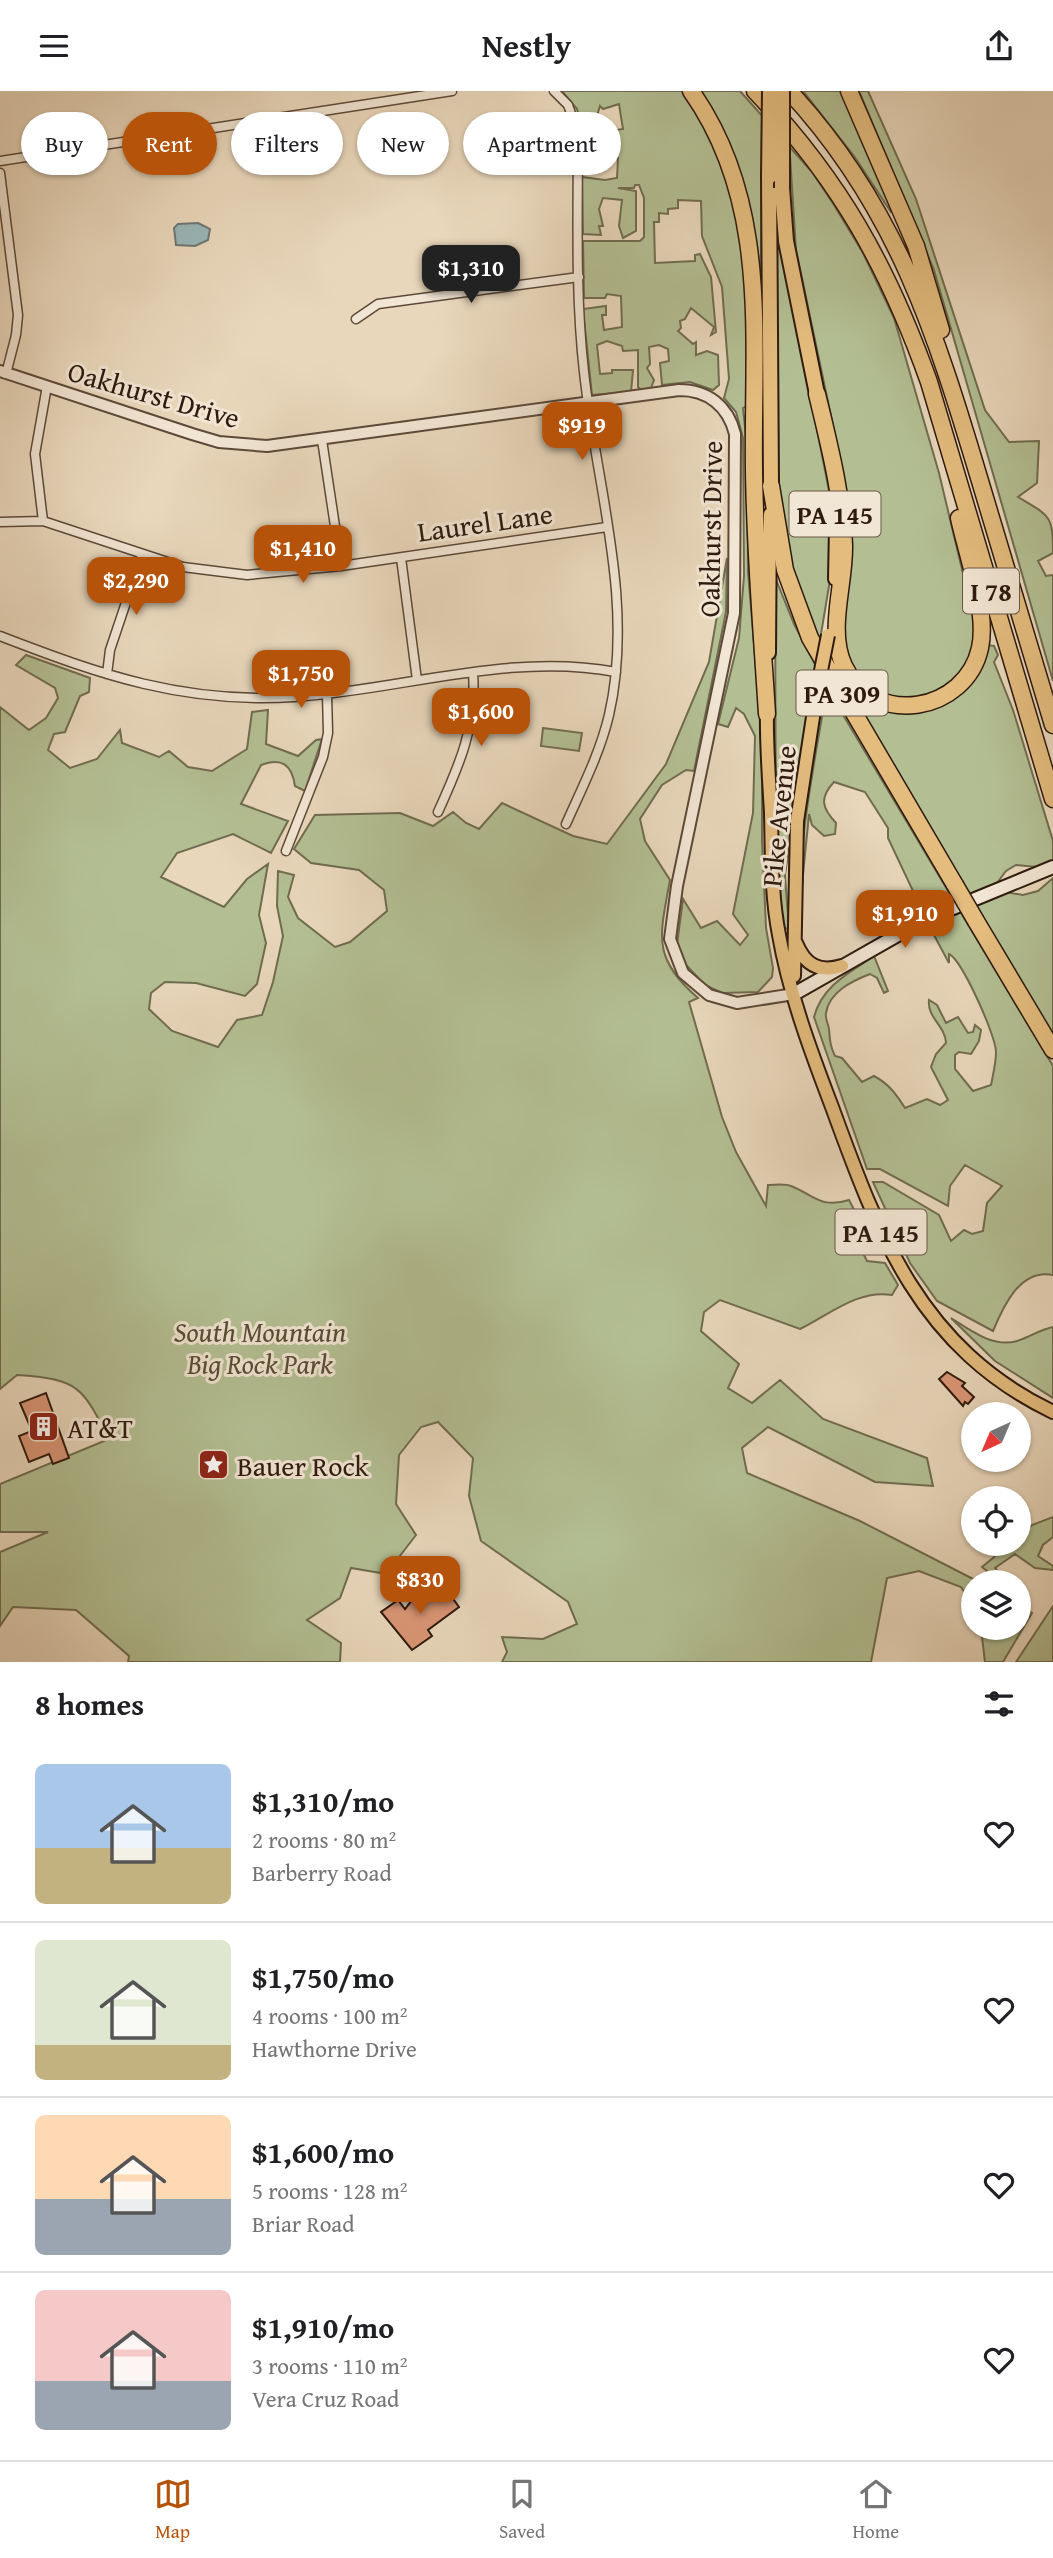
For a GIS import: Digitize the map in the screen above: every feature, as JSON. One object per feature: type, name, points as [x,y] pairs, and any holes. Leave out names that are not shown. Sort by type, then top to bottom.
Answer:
[{"type":"highway","points":[[691,91],[727,154],[741,198],[751,250],[756,533],[767,714]]},
{"type":"highway","name":"I 78","points":[[755,91],[806,149],[861,227],[906,319],[929,382],[1053,799]]},
{"type":"highway","name":"PA 309","points":[[769,91],[771,486],[785,570],[810,638],[1053,1050]]},
{"type":"highway","name":"PA 145","points":[[782,91],[782,188],[786,241],[817,394]]},
{"type":"highway","name":"I 78","points":[[789,91],[842,153],[895,242],[937,341],[1053,725]]},
{"type":"highway","points":[[849,91],[916,246],[935,300],[960,414]]},
{"type":"highway","points":[[817,394],[832,455],[842,521],[844,548],[838,627],[841,658],[851,678],[868,694],[892,705],[917,706],[940,700],[965,681],[976,661],[982,629],[929,382]]},
{"type":"main road","name":"Pike Avenue","points":[[794,994],[797,821],[828,635],[836,537],[835,507],[817,394]]},
{"type":"main road","name":"PA 145","points":[[767,714],[771,486]]},
{"type":"main road","name":"Pike Avenue","points":[[767,714],[773,896],[779,937],[813,1058],[859,1182],[901,1271],[930,1313],[965,1350],[1003,1382],[1053,1412]]},
{"type":"main road","points":[[794,994],[924,920],[1053,867]]},
{"type":"main road","points":[[793,937],[802,956],[812,966],[826,969],[842,966]]},
{"type":"street","points":[[0,161],[452,91]]},
{"type":"street","points":[[554,91],[568,105],[578,133],[579,277],[587,404],[607,527],[617,619],[616,672],[602,739],[566,824]]},
{"type":"street","points":[[0,173],[18,315],[16,335],[3,372]]},
{"type":"street","points":[[356,319],[378,304],[579,277]]},
{"type":"street","name":"Oakhurst Drive","points":[[3,372],[219,442],[267,446],[688,390],[717,401],[733,425],[737,511],[734,613],[677,885],[670,939],[683,973],[709,995],[737,1003],[794,994]]},
{"type":"street","points":[[43,521],[35,454],[47,387]]},
{"type":"street","points":[[322,440],[341,566]]},
{"type":"street","name":"Laurel Lane","points":[[0,522],[43,521],[142,555],[204,571],[247,575],[341,566],[607,527]]},
{"type":"street","points":[[107,674],[110,650],[142,555]]},
{"type":"street","points":[[401,558],[417,680]]},
{"type":"street","points":[[0,636],[107,674],[201,697],[253,698],[327,694],[538,666],[616,672]]},
{"type":"street","points":[[438,812],[468,742],[474,705],[473,673]]},
{"type":"street","points":[[286,851],[325,750],[327,694]]},
{"type":"green space","points":[[562,91],[683,91],[718,151],[746,251],[749,405],[743,408],[747,447],[748,572],[762,739],[762,840],[766,928],[773,968],[772,977],[758,992],[722,993],[705,985],[686,965],[677,944],[683,899],[701,928],[717,921],[740,945],[748,935],[733,914],[753,813],[755,736],[744,714],[736,708],[728,727],[718,724],[739,638],[744,576],[743,438],[736,412],[724,398],[729,379],[722,287],[702,236],[701,201],[678,200],[678,208],[668,209],[668,214],[659,213],[659,222],[654,222],[655,263],[695,261],[695,255],[700,254],[711,277],[716,332],[711,335],[714,327],[691,308],[685,319],[680,321],[681,328],[678,331],[693,344],[696,342],[696,355],[707,351],[718,355],[719,385],[713,390],[690,382],[662,385],[660,363],[669,361],[668,349],[659,345],[649,347],[650,364],[647,368],[654,380],[651,388],[641,390],[638,387],[638,350],[623,351],[622,346],[607,341],[597,345],[600,374],[612,373],[612,370],[633,370],[631,392],[592,395],[583,309],[606,306],[606,315],[602,315],[604,330],[622,327],[621,296],[607,294],[605,298],[584,298],[583,241],[640,241],[644,237],[644,198],[639,185],[634,188],[618,188],[636,191],[636,231],[623,238],[619,226],[622,200],[603,198],[599,209],[603,226],[599,226],[601,235],[583,234],[582,177],[605,180],[621,175],[623,129],[619,104],[603,109],[600,106],[598,112],[578,112]]},
{"type":"green space","points":[[698,91],[740,91],[812,172],[863,253],[894,318],[939,473],[975,624],[970,664],[947,691],[905,701],[874,692],[855,673],[845,653],[844,623],[849,557],[842,468],[796,250],[790,156],[762,125],[761,283],[754,229],[741,183]]},
{"type":"green space","points":[[803,91],[842,91],[894,210],[891,212],[854,156]]},
{"type":"green space","points":[[859,91],[868,91],[916,199],[985,410],[1009,442],[1039,441],[1037,483],[1018,497],[1048,518],[1052,531],[1053,553],[1038,561],[1046,576],[1053,575],[1053,681],[934,270]]},
{"type":"green space","points":[[776,221],[831,501],[832,568],[821,634],[853,688],[867,701],[885,710],[908,714],[933,709],[965,690],[979,669],[987,645],[994,646],[998,655],[994,662],[1013,710],[1053,841],[1053,861],[1037,867],[1016,865],[1006,871],[997,883],[926,913],[921,908],[888,838],[888,828],[865,792],[834,782],[826,793],[824,803],[836,823],[835,834],[824,836],[812,825],[809,814],[800,922],[805,951],[811,957],[830,963],[818,963],[805,954],[798,931],[800,864],[827,688],[951,896],[967,889],[910,799],[816,637],[794,582],[778,494]]},
{"type":"green space","name":"South Mountain Big Rock Park","points":[[727,558],[726,612],[694,771],[686,770],[662,785],[640,819],[645,841],[670,880],[662,931],[666,957],[672,970],[698,998],[689,1002],[722,1117],[736,1152],[766,1206],[768,1185],[788,1185],[824,1202],[849,1200],[865,1231],[856,1239],[867,1261],[885,1263],[898,1285],[892,1295],[879,1294],[856,1299],[800,1329],[720,1300],[704,1312],[701,1331],[739,1364],[728,1388],[752,1403],[780,1380],[823,1419],[927,1458],[933,1486],[875,1482],[768,1427],[742,1448],[747,1473],[860,1521],[961,1573],[961,1587],[919,1571],[887,1578],[871,1662],[502,1662],[507,1652],[502,1637],[543,1639],[577,1624],[568,1602],[481,1541],[469,1496],[473,1458],[438,1422],[421,1427],[399,1455],[396,1504],[416,1535],[386,1574],[351,1568],[340,1598],[307,1620],[341,1643],[340,1662],[128,1662],[129,1656],[76,1610],[13,1607],[0,1626],[0,1552],[48,1532],[0,1532],[0,1484],[109,1439],[92,1407],[76,1389],[66,1383],[17,1375],[0,1389],[0,707],[29,730],[46,718],[58,698],[55,688],[16,665],[26,655],[90,678],[89,692],[80,696],[65,732],[54,734],[48,750],[70,768],[97,759],[120,730],[122,743],[159,757],[169,751],[188,767],[212,771],[247,749],[252,712],[268,710],[266,744],[298,756],[316,740],[322,739],[305,791],[295,786],[285,765],[268,763],[261,765],[241,804],[288,821],[271,853],[233,834],[177,853],[161,877],[224,907],[247,879],[268,864],[259,915],[266,943],[257,984],[245,996],[196,983],[165,982],[151,993],[149,1009],[172,1031],[218,1047],[237,1020],[262,1015],[273,982],[283,936],[277,906],[278,871],[294,875],[288,897],[298,918],[335,947],[350,942],[387,911],[384,890],[359,870],[311,863],[294,849],[315,815],[400,813],[433,826],[453,812],[479,829],[502,803],[573,836],[607,844],[666,764],[709,662]]},
{"type":"green space","points":[[775,577],[794,624],[816,666],[785,875],[789,929],[784,928],[776,861]]},
{"type":"green space","points":[[543,728],[582,733],[579,751],[541,746]]},
{"type":"green space","points":[[1053,878],[1053,1039],[977,907],[961,913],[1053,1066],[1053,1275],[1041,1274],[1022,1283],[1014,1291],[993,1331],[937,1301],[910,1263],[873,1182],[883,1182],[939,1215],[951,1241],[964,1230],[972,1234],[983,1231],[987,1203],[1002,1186],[965,1165],[950,1186],[948,1206],[880,1169],[867,1169],[814,1017],[823,997],[830,989],[874,956],[888,991],[884,993],[877,978],[870,974],[836,993],[826,1013],[835,1056],[842,1058],[862,1082],[874,1076],[884,1082],[905,1108],[927,1099],[940,1105],[948,1100],[931,1067],[936,1054],[946,1043],[943,1031],[931,1012],[929,1000],[937,1005],[946,1023],[958,1017],[968,1033],[973,1032],[975,1025],[981,1030],[979,1041],[971,1054],[959,1052],[955,1055],[955,1069],[973,1091],[991,1085],[996,1052],[985,1016],[962,970],[949,954],[949,963],[928,924],[1005,892],[1023,895],[1038,891]]},
{"type":"green space","points":[[951,1318],[982,1337],[1008,1343],[1053,1327],[1053,1398],[995,1361]]},
{"type":"green space","points":[[1053,1517],[1053,1537],[1043,1545],[1038,1556],[1053,1566],[1053,1570],[1035,1568],[1018,1556],[1031,1556],[1032,1525]]},
{"type":"green space","points":[[995,1556],[1012,1556],[995,1568],[997,1570],[986,1570],[982,1567]]},
{"type":"green space","points":[[1053,1606],[1053,1662],[1016,1662]]},
{"type":"green space","points":[[982,1640],[1016,1640],[1003,1662],[985,1662]]},
{"type":"water","points":[[198,223],[210,229],[208,240],[195,246],[176,245],[174,228],[178,224]]},
{"type":"building","points":[[947,1372],[965,1383],[962,1386],[974,1397],[970,1402],[961,1404],[939,1379]]},
{"type":"building","name":"AT&T","points":[[46,1393],[69,1458],[53,1464],[49,1454],[29,1462],[19,1436],[32,1431],[20,1403]]},
{"type":"building","points":[[443,1585],[459,1607],[428,1630],[432,1636],[412,1650],[381,1612],[398,1600],[405,1609],[415,1596],[423,1592],[426,1597]]},
{"type":"place","name":"AT&T","points":[[44,1427]]},
{"type":"place","name":"Bauer Rock","points":[[214,1465]]}]
